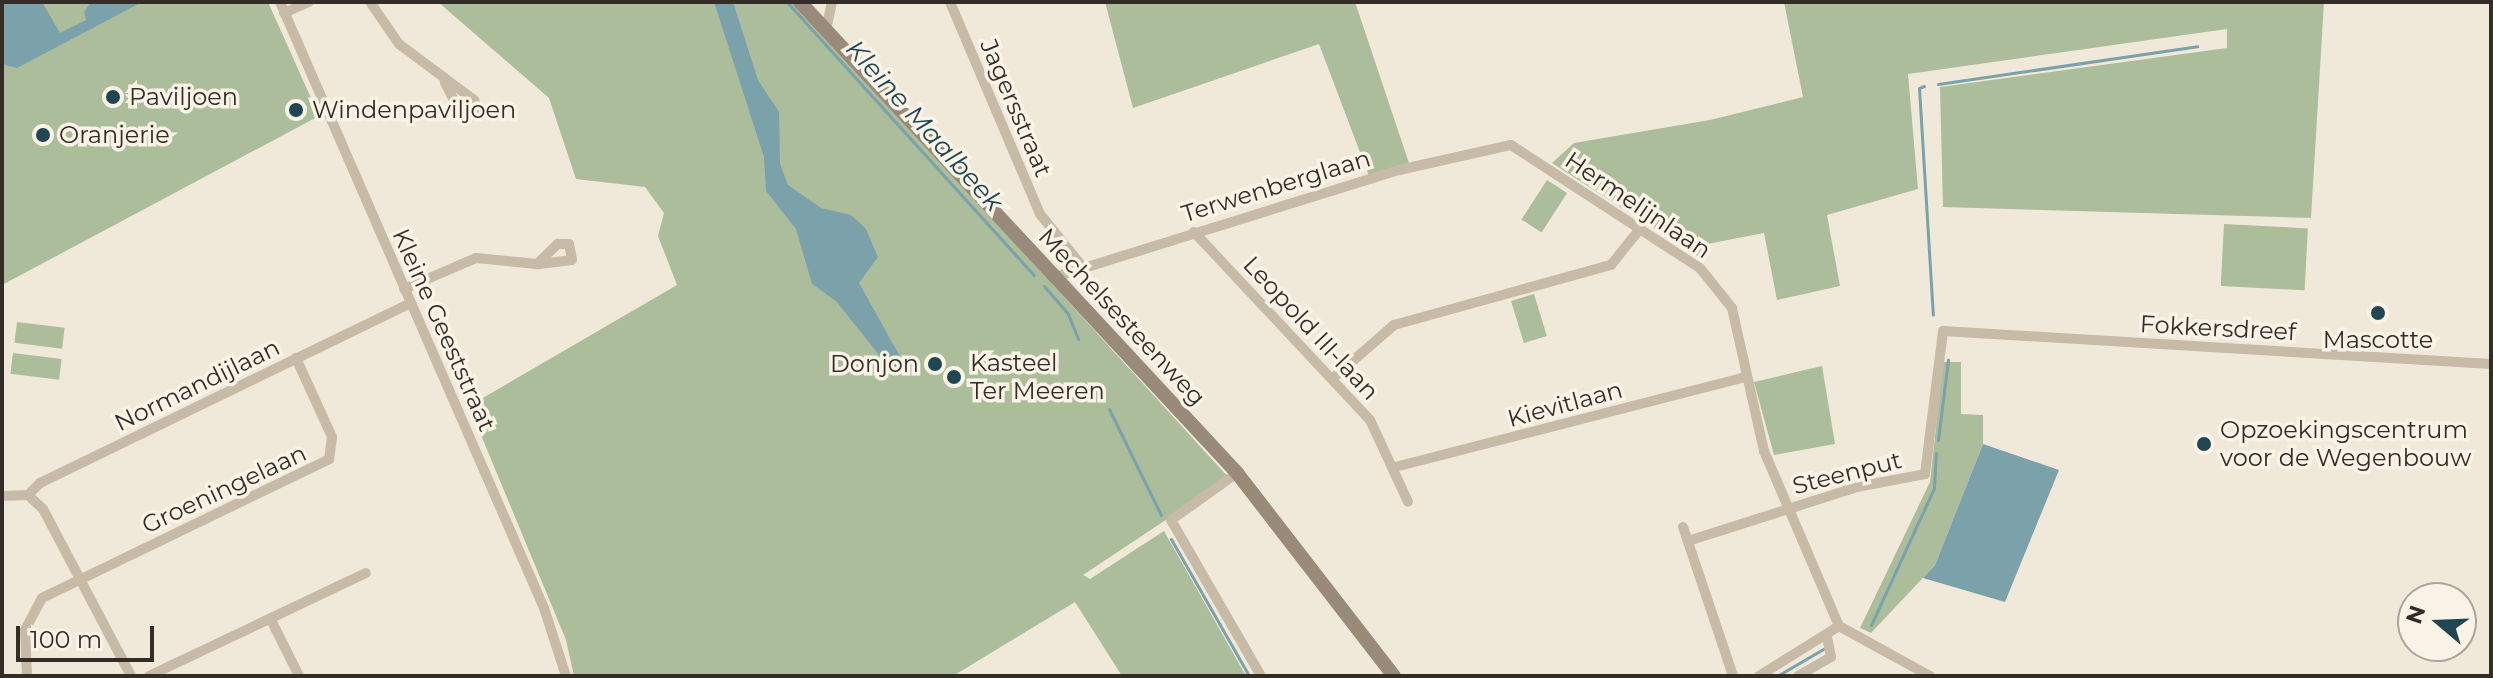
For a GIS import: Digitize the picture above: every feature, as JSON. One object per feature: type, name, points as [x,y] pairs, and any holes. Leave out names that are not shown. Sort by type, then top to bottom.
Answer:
[{"type":"main road","name":"Mechelsesteenweg","points":[[800,2],[1237,473],[1394,676]]},
{"type":"street","points":[[282,7],[309,2]]},
{"type":"street","points":[[370,2],[399,44],[445,82]]},
{"type":"street","points":[[826,30],[832,2]]},
{"type":"street","name":"Jagersstraat","points":[[950,2],[1040,214],[1081,265]]},
{"type":"street","name":"Kleine Geeststraat","points":[[282,7],[544,608],[566,676]]},
{"type":"street","name":"Terwenberglaan","points":[[1055,277],[1081,265],[1399,170],[1511,145]]},
{"type":"street","name":"Hermelijnlaan","points":[[1511,145],[1714,281],[1732,308],[1764,451],[1791,507],[1839,626]]},
{"type":"street","points":[[1333,378],[1394,325],[1611,265],[1639,230]]},
{"type":"street","name":"Leopold III-laan","points":[[1194,232],[1370,420],[1395,467],[1400,494],[1408,502]]},
{"type":"street","points":[[404,289],[476,258],[537,264]]},
{"type":"street","name":"Normandijlaan","points":[[28,495],[40,483],[410,303]]},
{"type":"street","name":"Fokkersdreef","points":[[1943,331],[2491,364]]},
{"type":"street","name":"Steenput","points":[[1688,541],[1791,507],[1925,474],[1943,331]]},
{"type":"street","name":"Groeningelaan","points":[[80,579],[329,459],[332,437],[296,358]]},
{"type":"street","name":"Kievitlaan","points":[[1395,467],[1745,377]]},
{"type":"street","points":[[1237,473],[1171,520],[1261,676]]},
{"type":"street","points":[[2,496],[28,495],[43,509],[131,676]]},
{"type":"street","points":[[1683,527],[1733,676]]},
{"type":"street","points":[[149,676],[366,573]]},
{"type":"street","points":[[27,676],[22,649],[32,612],[42,598],[80,579]]},
{"type":"street","points":[[271,620],[299,676]]},
{"type":"street","points":[[1759,676],[1827,637],[1839,626],[1930,676]]},
{"type":"street","points":[[1798,676],[1831,657],[1827,637]]},
{"type":"green space","points":[[2,2],[268,2],[319,116],[2,285]]},
{"type":"green space","points":[[438,2],[795,2],[1229,478],[1083,575],[1090,579],[1164,531],[1246,676],[1122,676],[1075,602],[953,676],[574,676],[566,640],[469,406],[677,285],[658,236],[664,213],[645,187],[576,179],[549,98]]},
{"type":"green space","points":[[1105,2],[1355,2],[1409,163],[1369,176],[1319,44],[1133,108]]},
{"type":"green space","points":[[1784,2],[2324,2],[2311,218],[1943,207],[1940,87],[2227,48],[2227,29],[1908,74],[1918,189],[1827,215],[1840,286],[1777,300],[1764,233],[1707,244],[1700,258],[1552,163],[1574,143],[1710,120],[1803,97]]},
{"type":"green space","points":[[1547,180],[1567,193],[1542,232],[1521,219]]},
{"type":"green space","points":[[2224,224],[2308,228],[2305,290],[2221,286]]},
{"type":"green space","points":[[1534,294],[1547,336],[1524,343],[1511,301]]},
{"type":"green space","points":[[17,322],[65,328],[62,349],[14,343]]},
{"type":"green space","points":[[13,353],[62,359],[59,380],[10,374]]},
{"type":"green space","points":[[1943,362],[1961,362],[1961,414],[1983,415],[1983,444],[1935,565],[1871,633],[1860,628],[1930,482]]},
{"type":"green space","points":[[1822,366],[1835,444],[1774,455],[1754,382]]},
{"type":"water","points":[[2,2],[42,2],[60,33],[86,20],[84,12],[91,2],[142,2],[17,68],[2,64]]},
{"type":"water","points":[[714,2],[733,2],[758,80],[779,112],[780,164],[788,185],[821,208],[851,215],[866,229],[878,257],[859,283],[907,369],[892,371],[836,301],[812,284],[796,229],[766,191],[764,157]]},
{"type":"water","points":[[1983,444],[2059,470],[2005,602],[1923,578],[1935,565]]},
{"type":"waterway","name":"Kleine Maalbeek","points":[[787,2],[1034,275]]},
{"type":"waterway","points":[[1938,84],[2197,46]]},
{"type":"waterway","points":[[1924,86],[1919,88],[1933,315]]},
{"type":"waterway","name":"Kleine Maalbeek","points":[[1044,286],[1068,314],[1078,339]]},
{"type":"waterway","points":[[1938,440],[1948,360]]},
{"type":"waterway","points":[[1109,409],[1161,515]]},
{"type":"waterway","points":[[1871,625],[1934,488],[1936,453]]},
{"type":"waterway","points":[[1171,539],[1249,676]]},
{"type":"waterway","points":[[1777,676],[1825,648]]},
{"type":"place","name":"Paviljoen","points":[[113,97]]},
{"type":"place","name":"Windenpaviljoen","points":[[296,110]]},
{"type":"place","name":"Oranjerie","points":[[43,135]]},
{"type":"place","name":"Mascotte","points":[[2378,313]]},
{"type":"place","name":"Donjon","points":[[935,364]]},
{"type":"place","name":"Kasteel Ter Meeren","points":[[954,377]]},
{"type":"place","name":"Opzoekingscentrum voor de Wegenbouw","points":[[2204,444]]}]
